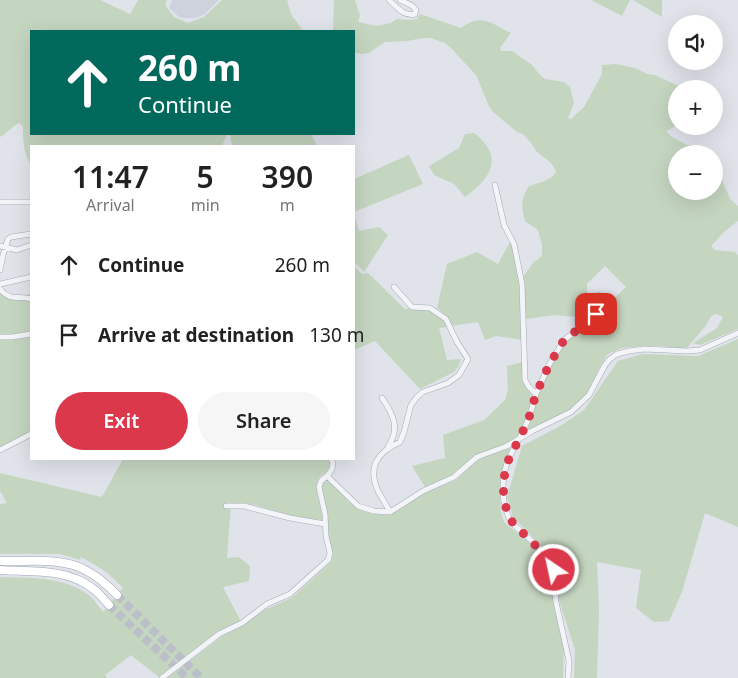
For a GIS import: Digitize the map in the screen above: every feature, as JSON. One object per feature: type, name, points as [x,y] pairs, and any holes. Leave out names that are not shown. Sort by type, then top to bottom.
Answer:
[{"type":"main road","points":[[0,560],[55,561],[71,564],[95,575],[117,596]]},
{"type":"main road","points":[[0,570],[54,573],[70,576],[93,588],[109,605]]},
{"type":"street","points":[[389,0],[407,15],[415,14],[416,10],[410,4],[400,0]]},
{"type":"street","points":[[495,185],[504,225],[514,244],[522,284],[525,380],[536,394]]},
{"type":"street","points":[[0,202],[30,202]]},
{"type":"street","points":[[0,270],[3,246],[9,238],[30,234]]},
{"type":"street","points":[[3,246],[19,250],[30,245]]},
{"type":"street","points":[[0,284],[30,277]]},
{"type":"street","points":[[388,448],[400,442],[411,405],[417,397],[423,392],[448,383],[459,375],[468,359],[446,319],[430,308],[412,307],[394,287]]},
{"type":"street","points":[[0,290],[11,297],[30,298]]},
{"type":"street","points":[[568,678],[570,663],[556,602],[553,567],[549,559],[508,517],[503,483],[508,461],[528,421],[536,394],[549,365],[564,340],[596,314],[600,299],[599,295]]},
{"type":"street","points":[[0,337],[12,338],[30,334]]},
{"type":"street","points":[[327,476],[358,506],[380,512],[390,512],[423,491],[454,478],[477,457],[500,449],[538,428],[567,415],[589,395],[605,365],[617,354],[644,349],[700,350],[738,334]]},
{"type":"street","points":[[382,398],[392,416],[395,427],[394,437],[388,448],[375,462],[374,471],[376,486],[390,512]]},
{"type":"street","points":[[0,450],[30,435]]},
{"type":"street","points":[[162,678],[219,634],[249,618],[264,606],[290,594],[328,560],[330,553],[325,514],[319,490],[320,482],[327,476],[333,466],[332,460]]},
{"type":"street","points":[[226,506],[244,506],[290,518],[325,524]]},
{"type":"shaded area","points":[[172,0],[219,0],[205,14],[195,18],[185,18],[179,17],[169,8]]},
{"type":"green space","points":[[0,0],[100,0],[130,14],[138,0],[167,0],[165,5],[174,17],[188,23],[204,17],[222,0],[287,0],[291,14],[302,30],[30,30],[30,135],[227,135],[222,145],[30,145],[30,163],[23,141],[23,126],[19,123],[0,137]]},
{"type":"green space","points":[[334,0],[355,0],[360,15],[358,22],[377,26],[391,23],[397,19],[417,19],[420,14],[461,28],[475,21],[486,21],[511,33],[500,48],[501,51],[512,51],[532,65],[545,79],[564,82],[570,87],[574,103],[568,118],[571,119],[584,107],[602,74],[602,65],[616,64],[635,68],[668,81],[668,130],[666,131],[668,135],[687,145],[668,145],[668,200],[723,200],[723,182],[730,199],[738,206],[738,221],[711,246],[715,250],[735,252],[738,255],[738,329],[700,345],[693,343],[717,328],[723,317],[717,314],[711,316],[707,324],[687,348],[640,346],[622,348],[608,354],[599,368],[588,393],[574,408],[526,433],[538,394],[565,341],[626,287],[605,266],[587,284],[587,300],[577,317],[555,315],[526,319],[523,277],[533,263],[542,256],[542,245],[538,230],[525,221],[522,207],[523,200],[528,187],[548,180],[556,171],[551,163],[536,151],[523,134],[517,132],[493,112],[476,75],[445,43],[431,38],[385,42],[369,53],[361,54],[355,52],[355,30],[333,30]]},
{"type":"green space","points":[[591,0],[630,0],[622,16]]},
{"type":"green space","points":[[633,0],[662,0],[662,17]]},
{"type":"green space","points":[[474,133],[484,142],[489,150],[492,159],[491,167],[482,182],[465,197],[454,184],[434,175],[429,166],[459,148],[465,134]]},
{"type":"green space","points":[[230,135],[312,135],[316,145],[232,145]]},
{"type":"green space","points":[[409,155],[423,184],[355,212],[355,179]]},
{"type":"green space","points":[[355,217],[359,231],[379,227],[388,235],[364,272],[356,264]]},
{"type":"green space","points":[[510,242],[519,277],[523,340],[496,336],[485,340],[478,322],[451,326],[449,320],[437,308],[447,264],[477,252],[498,264]]},
{"type":"green space","points":[[355,267],[362,274],[368,273],[405,309],[428,309],[440,317],[447,327],[439,328],[447,360],[461,359],[454,372],[420,389],[375,341],[355,350]]},
{"type":"green space","points":[[0,293],[24,301],[24,295],[30,294],[30,434],[0,449]]},
{"type":"green space","points":[[738,339],[738,527],[705,513],[682,592],[669,621],[654,622],[636,608],[641,570],[597,562],[599,610],[597,678],[574,678],[575,650],[558,597],[556,561],[513,517],[507,497],[522,446],[562,425],[584,410],[618,361],[642,354],[698,356]]},
{"type":"green space","points":[[523,362],[523,380],[533,397],[530,409],[517,438],[480,454],[456,474],[425,487],[412,466],[445,458],[443,435],[484,420],[505,400],[508,390],[507,366]]},
{"type":"green space","points":[[510,448],[501,475],[501,513],[504,522],[548,561],[554,607],[564,646],[563,678],[167,678],[221,637],[266,609],[294,596],[331,562],[333,554],[330,547],[321,490],[323,482],[331,483],[350,503],[360,510],[388,515],[420,495],[456,480],[475,462],[484,457]]},
{"type":"green space","points":[[122,460],[330,460],[332,466],[331,469],[320,477],[317,484],[317,493],[323,519],[321,520],[297,517],[251,504],[231,503],[227,558],[239,557],[250,566],[249,581],[223,587],[241,622],[160,678],[131,655],[105,675],[107,678],[0,678],[0,577],[35,578],[71,585],[91,597],[103,612],[123,588],[103,570],[80,557],[81,560],[60,554],[0,554],[0,504],[7,503],[0,491],[0,473],[102,497]]},
{"type":"tunnel","points":[[117,595],[201,678]]},
{"type":"tunnel","points":[[109,605],[187,678]]},
{"type":"route","points":[[554,570],[552,562],[508,517],[503,483],[508,461],[528,421],[536,394],[549,365],[564,340],[596,314]]}]
